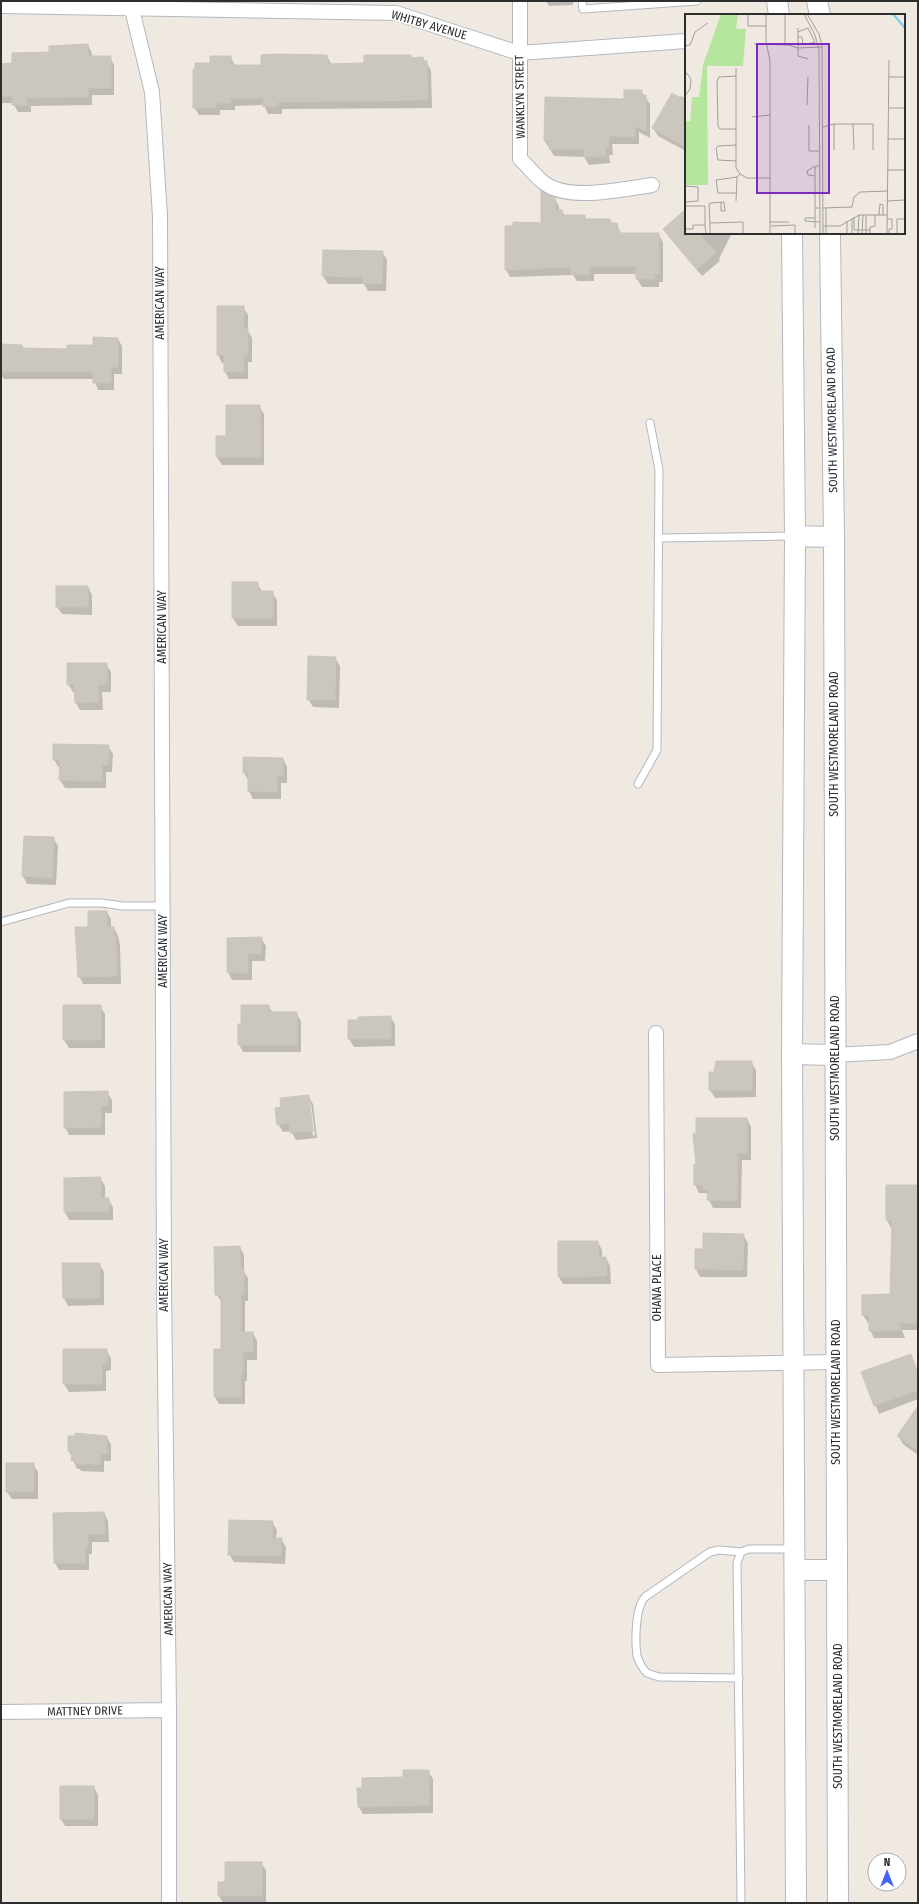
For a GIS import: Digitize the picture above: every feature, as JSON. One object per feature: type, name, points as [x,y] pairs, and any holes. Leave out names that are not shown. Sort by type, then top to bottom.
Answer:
[{"type":"main road","points":[[777,1],[779,14]]},
{"type":"main road","points":[[817,1],[820,14]]},
{"type":"main road","points":[[792,234],[795,536],[792,1054],[796,1903]]},
{"type":"main road","name":"SOUTH WESTMORELAND ROAD","points":[[830,234],[834,537],[834,1055],[838,1903]]},
{"type":"main road","points":[[795,536],[834,537]]},
{"type":"main road","points":[[792,1054],[834,1055]]},
{"type":"main road","points":[[795,1570],[837,1570]]},
{"type":"street","name":"WANKLYN STREET","points":[[520,1],[520,159],[545,184],[563,191],[595,193],[652,185]]},
{"type":"street","name":"WHITBY AVENUE","points":[[1,6],[132,4],[355,7],[396,13],[519,53],[685,41]]},
{"type":"street","name":"AMERICAN WAY","points":[[132,4],[152,92],[160,216],[164,1285],[169,1710],[169,1903]]},
{"type":"street","name":"OHANA PLACE","points":[[656,1032],[658,1365],[836,1362]]},
{"type":"street","points":[[834,1055],[890,1052],[918,1041]]},
{"type":"street","name":"MATTNEY DRIVE","points":[[1,1712],[169,1710]]},
{"type":"lane","points":[[582,1],[583,9],[698,1]]},
{"type":"lane","points":[[638,784],[657,750],[659,470],[650,423]]},
{"type":"lane","points":[[658,538],[795,536]]},
{"type":"lane","points":[[1,922],[69,903],[100,903],[123,906],[162,906]]},
{"type":"lane","points":[[739,1678],[659,1677],[652,1675],[643,1668],[638,1657],[638,1607],[645,1597],[710,1552],[719,1550],[741,1552],[749,1549],[795,1548]]},
{"type":"lane","points":[[741,1552],[737,1563],[741,1903]]},
{"type":"building","points":[[88,44],[88,56],[111,56],[111,88],[88,88],[88,97],[27,98],[27,105],[12,105],[12,96],[1,96],[1,64],[12,63],[12,53],[49,52],[49,46]]},
{"type":"building","points":[[261,55],[327,55],[328,64],[364,63],[364,55],[411,55],[411,58],[423,57],[423,61],[427,61],[428,100],[278,102],[278,106],[263,107],[263,98],[231,98],[231,103],[216,103],[216,108],[193,108],[193,69],[195,69],[195,63],[210,63],[210,56],[231,56],[231,65],[261,65]]},
{"type":"building","points":[[624,90],[642,90],[642,95],[646,95],[646,131],[635,126],[635,137],[609,136],[609,147],[605,147],[606,156],[584,157],[584,149],[549,149],[549,141],[544,141],[545,97],[624,99]]},
{"type":"building","points":[[672,93],[685,100],[685,146],[652,128]]},
{"type":"building","points":[[541,191],[555,197],[555,210],[562,210],[562,215],[585,215],[585,219],[610,219],[610,223],[617,223],[619,233],[659,233],[659,274],[655,274],[655,279],[636,279],[636,266],[590,266],[590,274],[571,274],[571,267],[505,270],[505,226],[513,226],[513,222],[541,223]]},
{"type":"building","points":[[685,210],[685,234],[700,234],[716,253],[697,269],[663,229]]},
{"type":"building","points":[[323,250],[383,251],[382,284],[363,283],[363,277],[322,276]]},
{"type":"building","points":[[217,306],[244,306],[244,329],[248,329],[248,355],[244,355],[244,372],[224,372],[224,355],[217,355]]},
{"type":"building","points":[[93,337],[118,338],[118,367],[111,367],[111,383],[93,383],[93,372],[1,372],[1,344],[22,345],[22,348],[67,349],[67,345],[93,345]]},
{"type":"building","points":[[226,405],[260,405],[261,457],[216,457],[216,436],[226,436]]},
{"type":"building","points":[[232,582],[258,582],[258,591],[273,591],[273,618],[232,618]]},
{"type":"building","points":[[56,586],[88,586],[88,607],[56,607]]},
{"type":"building","points":[[308,656],[336,657],[335,700],[307,700]]},
{"type":"building","points":[[67,663],[107,663],[107,684],[98,685],[99,702],[75,703],[74,684],[67,685]]},
{"type":"building","points":[[53,744],[109,745],[108,765],[102,765],[102,781],[59,780],[60,760],[53,760]]},
{"type":"building","points":[[243,757],[283,758],[283,776],[277,776],[277,792],[248,791],[248,773],[243,773]]},
{"type":"building","points":[[24,836],[54,837],[52,878],[22,876]]},
{"type":"building","points":[[88,911],[107,911],[107,927],[114,927],[114,936],[116,936],[117,976],[78,977],[75,927],[88,927]]},
{"type":"building","points":[[262,937],[261,954],[248,953],[248,973],[227,972],[227,938]]},
{"type":"building","points":[[63,1005],[101,1005],[101,1040],[63,1040]]},
{"type":"building","points":[[241,1005],[269,1005],[269,1012],[297,1012],[297,1045],[238,1045],[238,1024],[241,1024]]},
{"type":"building","points":[[391,1016],[391,1039],[348,1039],[348,1020],[358,1020],[358,1017]]},
{"type":"building","points":[[716,1061],[752,1061],[752,1090],[709,1090],[709,1072],[714,1072]]},
{"type":"building","points":[[108,1091],[108,1106],[101,1106],[101,1127],[64,1128],[64,1092]]},
{"type":"building","points":[[309,1095],[313,1131],[290,1133],[289,1123],[277,1125],[275,1108],[281,1107],[280,1098]]},
{"type":"building","points":[[696,1118],[747,1118],[747,1153],[738,1153],[737,1201],[707,1200],[708,1190],[703,1190],[703,1185],[694,1185],[694,1164],[696,1164],[693,1134],[696,1134]]},
{"type":"building","points":[[101,1177],[101,1198],[109,1198],[109,1212],[64,1212],[64,1178]]},
{"type":"building","points":[[886,1185],[918,1185],[918,1323],[899,1323],[902,1330],[869,1331],[869,1315],[862,1315],[862,1295],[890,1294],[892,1221],[886,1220]]},
{"type":"building","points":[[703,1233],[744,1234],[743,1270],[695,1269],[695,1249],[703,1249]]},
{"type":"building","points":[[558,1241],[598,1241],[599,1257],[606,1257],[607,1276],[558,1277]]},
{"type":"building","points":[[240,1246],[241,1269],[244,1269],[244,1294],[241,1294],[241,1332],[253,1332],[253,1352],[243,1352],[241,1397],[214,1397],[214,1349],[221,1349],[221,1295],[215,1295],[214,1247]]},
{"type":"building","points":[[62,1263],[100,1263],[100,1298],[63,1298]]},
{"type":"building","points":[[63,1349],[107,1349],[107,1363],[102,1363],[102,1384],[63,1384]]},
{"type":"building","points":[[911,1354],[918,1374],[918,1390],[874,1406],[861,1372]]},
{"type":"building","points":[[918,1406],[918,1451],[897,1436]]},
{"type":"building","points":[[75,1433],[107,1436],[107,1454],[101,1454],[100,1464],[76,1464],[76,1461],[71,1461],[72,1451],[68,1451],[68,1436],[75,1436]]},
{"type":"building","points":[[6,1463],[34,1463],[34,1492],[6,1492]]},
{"type":"building","points":[[104,1512],[105,1534],[88,1534],[88,1547],[85,1547],[86,1563],[54,1563],[53,1513]]},
{"type":"building","points":[[229,1520],[273,1521],[272,1538],[282,1538],[281,1556],[228,1555]]},
{"type":"building","points":[[403,1770],[429,1770],[430,1805],[358,1807],[357,1788],[362,1788],[362,1778],[403,1777]]},
{"type":"building","points":[[60,1786],[94,1786],[94,1819],[60,1819]]},
{"type":"building","points":[[225,1862],[262,1862],[262,1896],[218,1896],[218,1882],[225,1882]]}]
